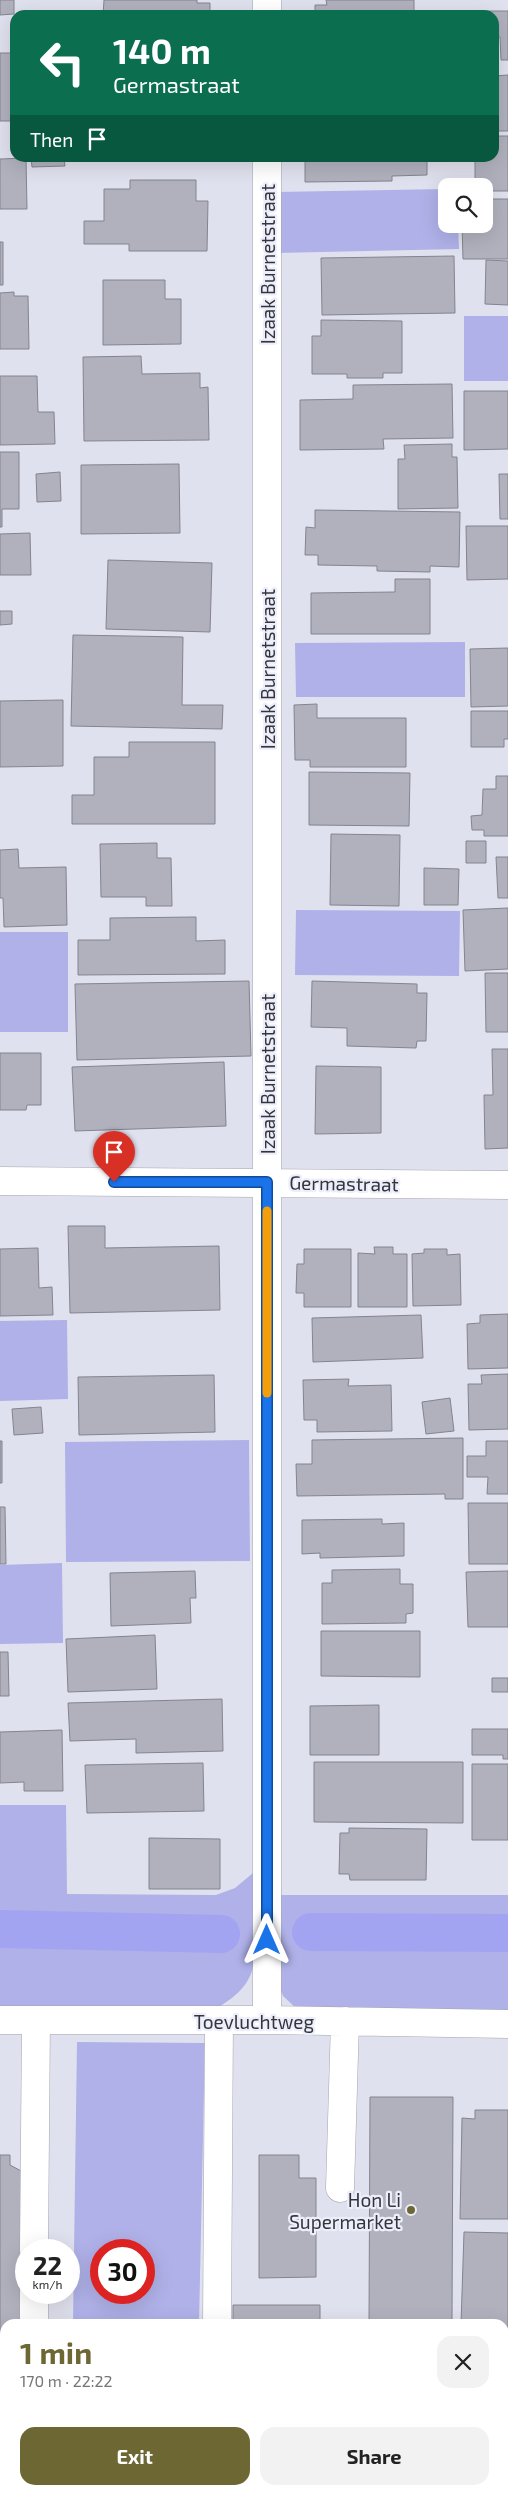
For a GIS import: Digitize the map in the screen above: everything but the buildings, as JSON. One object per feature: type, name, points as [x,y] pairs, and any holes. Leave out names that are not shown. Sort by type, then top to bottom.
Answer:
[{"type":"street","name":"Izaak Burnetstraat","points":[[266,2020],[267,162]]},
{"type":"street","name":"Germastraat","points":[[0,1181],[508,1185]]},
{"type":"street","name":"Toevluchtweg","points":[[0,2020],[266,2020],[508,2024]]},
{"type":"street","points":[[34,2239],[36,2020]]},
{"type":"street","points":[[217,2319],[219,2020]]},
{"type":"street","points":[[340,2188],[345,2021]]},
{"type":"street","points":[[34,2304],[34,2319]]},
{"type":"shaded area","points":[[438,189],[438,233],[458,233],[459,249],[276,253],[276,192]]},
{"type":"shaded area","points":[[464,316],[508,316],[508,381],[464,381]]},
{"type":"shaded area","points":[[465,642],[465,697],[296,697],[295,643]]},
{"type":"shaded area","points":[[296,910],[460,911],[459,976],[295,975]]},
{"type":"shaded area","points":[[0,932],[68,932],[68,1032],[0,1032]]},
{"type":"shaded area","points":[[67,1320],[68,1399],[0,1401],[0,1321]]},
{"type":"shaded area","points":[[249,1440],[250,1561],[66,1562],[65,1442]]},
{"type":"shaded area","points":[[62,1563],[63,1643],[0,1644],[0,1565]]},
{"type":"shaded area","points":[[0,1805],[66,1805],[67,1894],[216,1895],[235,1888],[253,1873],[257,1916],[257,1947],[255,1962],[244,1986],[232,1998],[217,2008],[0,2008]]},
{"type":"shaded area","points":[[278,1895],[508,1895],[508,2014],[299,2011],[283,1996],[279,1986]]},
{"type":"shaded area","points":[[77,2042],[205,2043],[199,2319],[73,2319],[73,2304],[80,2304],[80,2239],[74,2239]]},
{"type":"waterway","points":[[0,1929],[221,1934]]},
{"type":"waterway","points":[[311,1932],[508,1933]]},
{"type":"slow traffic","points":[[267,1211],[267,1393]]},
{"type":"place","name":"Hon Li Supermarket","points":[[411,2210]]},
{"type":"route","points":[[114,1182],[267,1182],[267,1940]]}]
